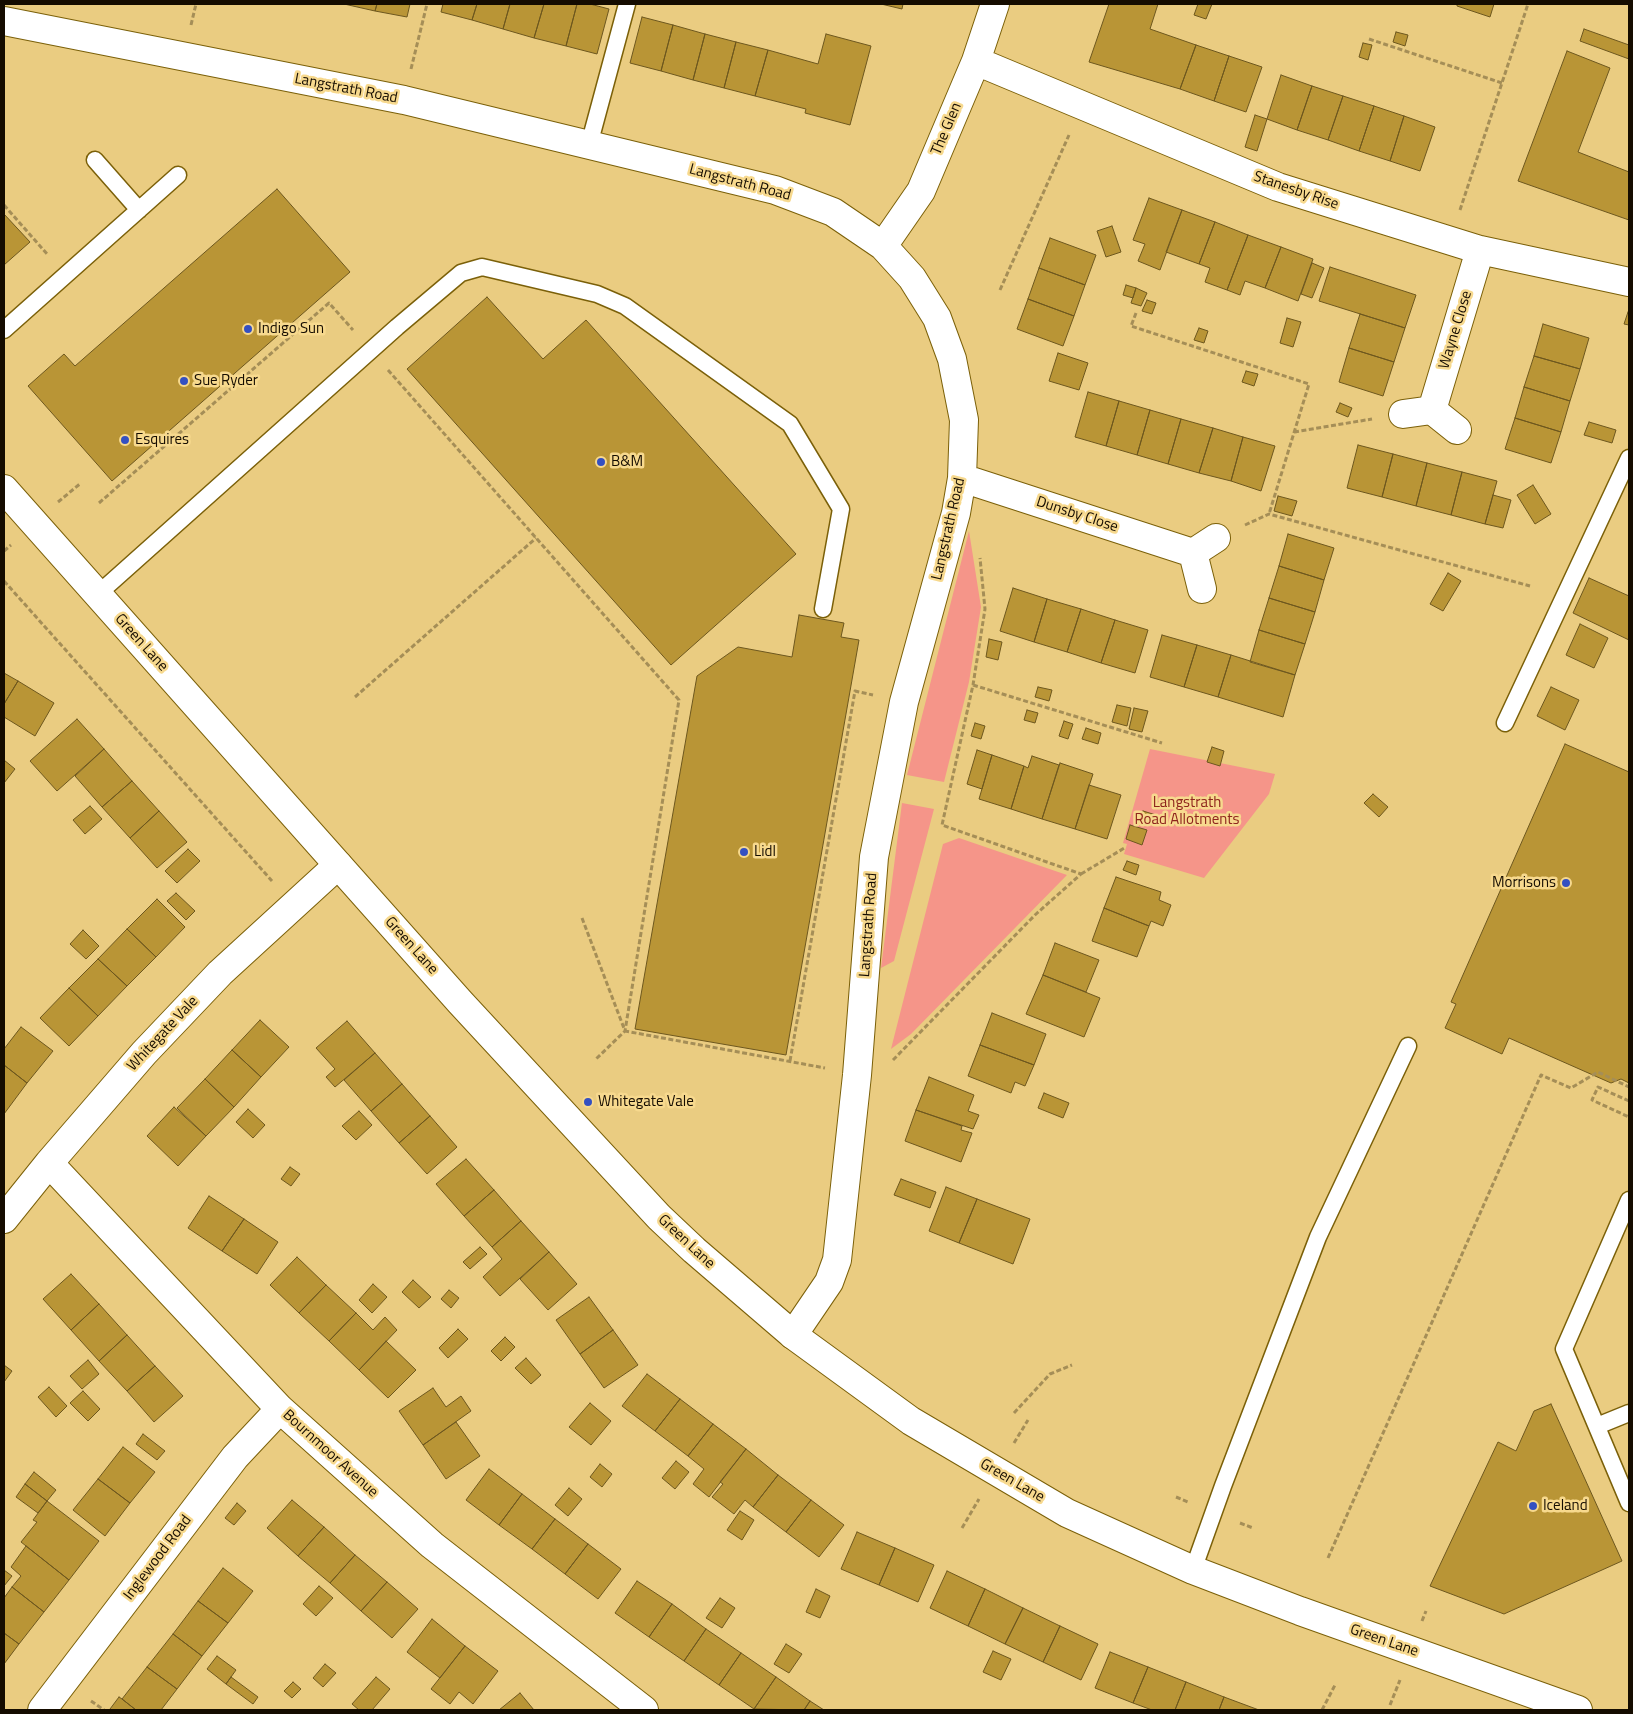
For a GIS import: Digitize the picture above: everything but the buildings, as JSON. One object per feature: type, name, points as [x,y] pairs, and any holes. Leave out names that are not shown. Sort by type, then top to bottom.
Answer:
[{"type":"street","name":"The Glen","points":[[883,246],[921,191],[976,62],[995,4]]},
{"type":"street","name":"Langstrath Road","points":[[4,21],[404,100],[775,190],[833,212],[883,246],[912,278],[932,310],[952,359],[964,420],[962,478],[956,513],[904,702],[874,857],[857,1075],[837,1260],[829,1282],[793,1335]]},
{"type":"street","name":"Stanesby Rise","points":[[976,62],[1278,187],[1480,250],[1629,282]]},
{"type":"street","name":"Wayne Close","points":[[1432,410],[1480,250]]},
{"type":"street","points":[[1403,414],[1432,410],[1457,430]]},
{"type":"street","name":"Dunsby Close","points":[[962,478],[1192,552]]},
{"type":"street","name":"Green Lane","points":[[4,489],[460,1002],[659,1218],[793,1335],[911,1421],[1067,1514],[1193,1570],[1300,1611],[1578,1710]]},
{"type":"street","points":[[1202,589],[1192,552],[1216,538]]},
{"type":"street","name":"Whitegate Vale","points":[[4,1219],[49,1163],[144,1053],[220,972],[338,865]]},
{"type":"street","name":"Bournmoor Avenue","points":[[49,1163],[280,1409],[432,1545],[644,1710]]},
{"type":"street","name":"Inglewood Road","points":[[42,1710],[235,1457],[280,1409]]},
{"type":"lane","points":[[588,145],[626,4]]},
{"type":"lane","points":[[94,160],[139,210]]},
{"type":"lane","points":[[4,330],[178,176]]},
{"type":"lane","points":[[98,594],[461,273],[482,267],[597,294],[625,306],[790,424],[841,509],[823,609]]},
{"type":"lane","points":[[1505,723],[1564,581],[1629,458]]},
{"type":"lane","points":[[1193,1570],[1318,1237],[1408,1046]]},
{"type":"lane","points":[[1629,1200],[1564,1349],[1629,1503]]},
{"type":"lane","points":[[1597,1426],[1629,1412]]},
{"type":"path","points":[[404,100],[427,4]]},
{"type":"path","points":[[1452,242],[1456,224],[1528,4]]},
{"type":"path","points":[[1369,39],[1502,83]]},
{"type":"path","points":[[1000,290],[1072,127]]},
{"type":"path","points":[[4,205],[66,275]]},
{"type":"path","points":[[99,503],[329,303],[679,700],[625,1031],[596,1058]]},
{"type":"path","points":[[1136,313],[1131,326],[1309,384],[1269,514]]},
{"type":"path","points":[[1294,432],[1403,414]]},
{"type":"path","points":[[1216,538],[1269,514],[1530,586]]},
{"type":"path","points":[[355,697],[536,538]]},
{"type":"path","points":[[979,549],[985,609],[973,685],[942,825],[1081,874]]},
{"type":"path","points":[[4,581],[274,884]]},
{"type":"path","points":[[973,685],[1162,743]]},
{"type":"path","points":[[790,1061],[854,691],[867,694]]},
{"type":"path","points":[[888,1065],[1035,915],[1081,874],[1126,847]]},
{"type":"path","points":[[582,918],[625,1031]]},
{"type":"path","points":[[625,1031],[815,1065]]},
{"type":"path","points":[[1328,1558],[1541,1075],[1571,1088],[1598,1072],[1629,1087]]},
{"type":"path","points":[[1629,1101],[1598,1087],[1592,1100],[1629,1117]]},
{"type":"path","points":[[1014,1412],[1050,1374],[1072,1364]]},
{"type":"path","points":[[1322,1710],[1335,1685]]},
{"type":"green space","points":[[969,531],[981,607],[969,682],[944,782],[907,775]]},
{"type":"green space","name":"Langstrath Road Allotments","points":[[1150,749],[1275,774],[1269,794],[1204,878],[1124,854],[1127,844],[1123,843]]},
{"type":"green space","points":[[902,803],[934,809],[894,961],[881,968]]},
{"type":"green space","points":[[959,838],[1067,875],[911,1034],[891,1049],[943,844]]},
{"type":"place","name":"Indigo Sun","points":[[248,329]]},
{"type":"place","name":"Sue Ryder","points":[[184,381]]},
{"type":"place","name":"Esquires","points":[[125,440]]},
{"type":"place","name":"B&M","points":[[601,462]]},
{"type":"place","name":"Lidl","points":[[744,852]]},
{"type":"place","name":"Morrisons","points":[[1566,883]]},
{"type":"place","name":"Whitegate Vale","points":[[588,1102]]},
{"type":"place","name":"Iceland","points":[[1533,1506]]}]
